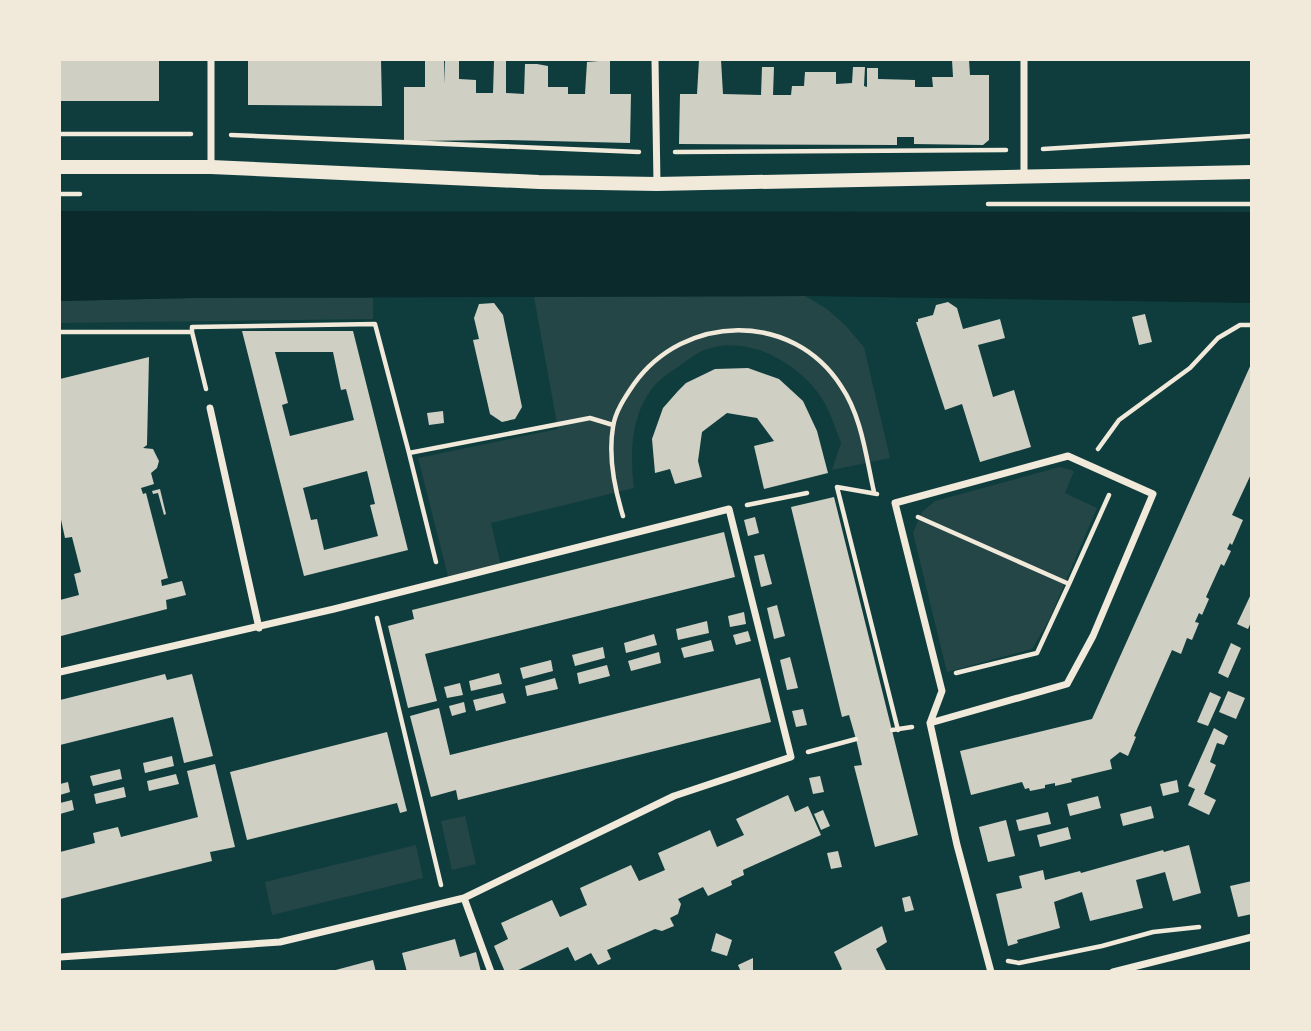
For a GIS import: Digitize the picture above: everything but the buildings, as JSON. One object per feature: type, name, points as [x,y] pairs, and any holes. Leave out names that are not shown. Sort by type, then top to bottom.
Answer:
[{"type":"main road","points":[[60,167],[211,167],[539,182],[657,184],[1251,173]]},
{"type":"street","points":[[211,60],[211,167]]},
{"type":"street","points":[[655,60],[657,184]]},
{"type":"street","points":[[1024,60],[1024,178]]},
{"type":"street","points":[[210,408],[259,628]]},
{"type":"street","points":[[930,723],[1067,684],[1093,636],[1153,494],[1118,476],[1068,456],[895,503],[942,691],[930,723],[957,845],[990,968]]},
{"type":"street","points":[[60,672],[259,628],[729,509],[791,757],[674,796],[464,898],[280,942],[60,957]]},
{"type":"street","points":[[464,898],[491,971]]},
{"type":"street","points":[[1113,971],[1251,937]]},
{"type":"path","points":[[210,408],[192,327],[375,324],[441,582]]},
{"type":"path","points":[[1089,464],[1101,443],[1119,421],[1190,368],[1218,338],[1240,325],[1251,325]]},
{"type":"path","points":[[60,332],[192,332]]},
{"type":"path","points":[[629,533],[616,492],[611,457],[613,425],[625,397],[660,355],[686,340],[712,332],[761,332],[783,338],[826,366],[842,386],[854,410],[874,492]]},
{"type":"path","points":[[409,453],[590,418],[613,425]]},
{"type":"path","points":[[938,677],[1037,653],[1118,476]]},
{"type":"path","points":[[898,730],[837,487],[874,492],[917,517],[1069,584]]},
{"type":"path","points":[[729,509],[807,494]]},
{"type":"path","points":[[373,600],[445,903]]},
{"type":"path","points":[[791,757],[856,739]]},
{"type":"path","points":[[990,968],[1002,960],[1019,963],[1102,946],[1153,932],[1207,926]]},
{"type":"shaded area","points":[[60,211],[1251,212],[1251,303],[805,296],[192,298],[60,301]]},
{"type":"shaded area","points":[[805,296],[827,309],[864,347],[890,458],[832,470],[841,443],[826,405],[809,382],[796,370],[767,353],[734,345],[718,346],[702,351],[668,374],[654,386],[644,401],[633,438],[634,488],[491,523],[501,566],[449,580],[418,458],[558,429],[534,297]]},
{"type":"shaded area","points":[[373,298],[373,319],[60,323],[60,301]]},
{"type":"shaded area","points":[[1060,467],[1074,471],[1065,493],[1097,508],[1049,620],[1032,649],[947,672],[913,533],[922,512],[935,501]]},
{"type":"shaded area","points":[[465,816],[476,864],[452,870],[441,821]]},
{"type":"shaded area","points":[[416,845],[423,878],[272,915],[265,882]]}]
